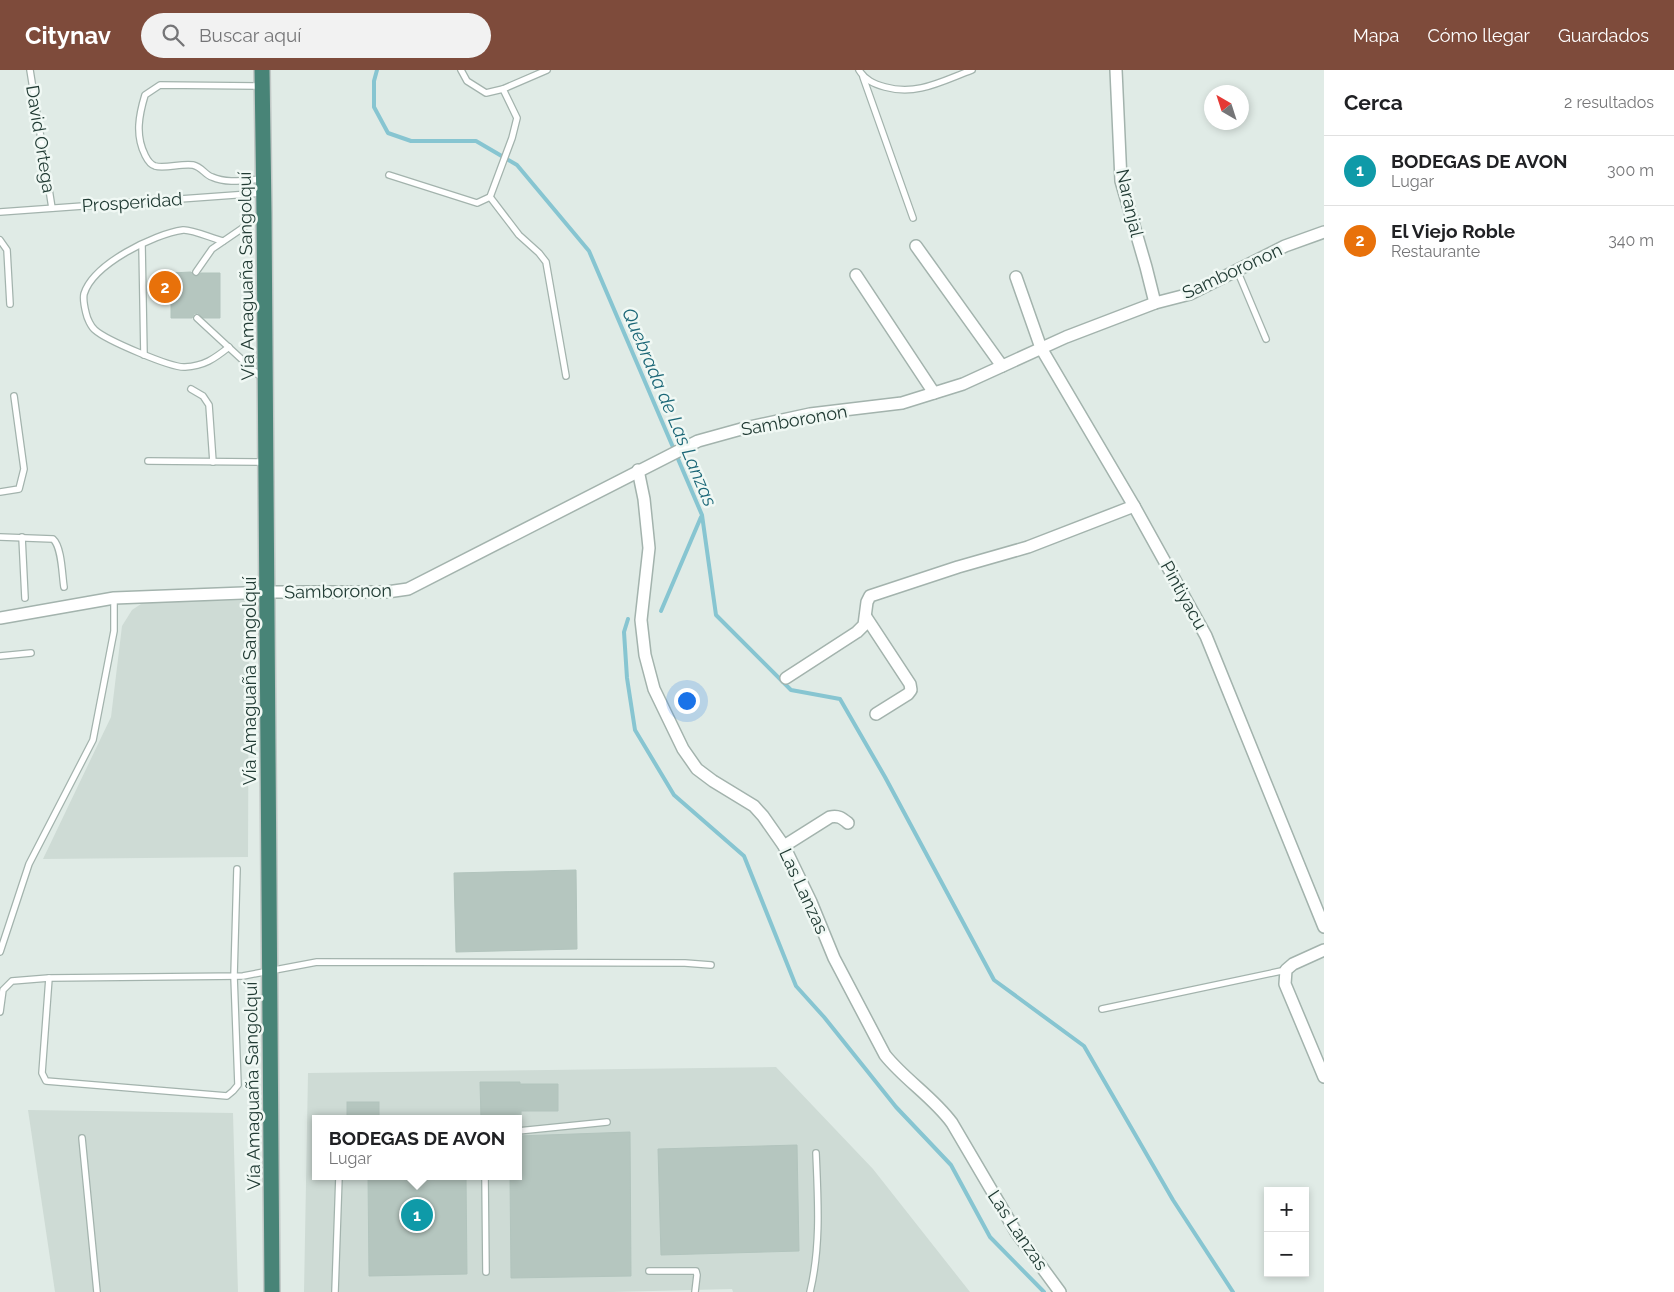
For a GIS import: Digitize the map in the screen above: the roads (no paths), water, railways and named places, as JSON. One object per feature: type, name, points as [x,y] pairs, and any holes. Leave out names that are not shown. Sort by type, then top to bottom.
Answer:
[{"type":"highway","name":"Vía Amaguaña Sangolquí","points":[[262,70],[272,1292]]},
{"type":"street","name":"Naranjal","points":[[1116,70],[1121,182],[1155,303]]},
{"type":"street","name":"Samboronon","points":[[0,618],[114,598],[267,592],[387,592],[408,590],[698,441],[744,428],[801,416],[902,403],[963,384],[1041,348],[1155,303],[1190,294],[1285,246],[1324,232]]},
{"type":"street","points":[[916,246],[1002,366]]},
{"type":"street","points":[[856,275],[934,393]]},
{"type":"street","name":"Pintiyacu","points":[[1016,277],[1041,348],[1134,506],[1206,636],[1324,927]]},
{"type":"street","name":"Las Lanzas","points":[[643,468],[649,548],[641,620],[645,655],[654,689],[682,749],[697,769],[754,806],[784,846],[811,902],[834,958],[885,1055],[892,1064],[942,1109],[1016,1232],[1060,1292]]},
{"type":"street","points":[[786,678],[864,626],[867,602],[870,596],[1028,546],[1134,506]]},
{"type":"street","points":[[866,617],[910,684],[911,690],[908,694],[876,714]]},
{"type":"street","points":[[784,846],[830,817],[836,816],[848,823]]},
{"type":"street","points":[[1324,950],[1293,964],[1286,970],[1285,984],[1324,1077]]},
{"type":"lane","name":"David Ortega","points":[[30,70],[52,208]]},
{"type":"lane","points":[[461,70],[467,81],[486,94],[547,70]]},
{"type":"lane","points":[[859,70],[913,218]]},
{"type":"lane","points":[[863,77],[876,84],[899,91],[918,90],[972,70]]},
{"type":"lane","points":[[262,86],[160,85],[145,94],[140,111],[138,133],[148,161],[155,166],[191,165],[203,169],[210,177],[228,182],[264,186]]},
{"type":"lane","points":[[490,197],[512,138],[517,118],[503,88]]},
{"type":"lane","points":[[389,175],[477,203],[490,197]]},
{"type":"lane","name":"Prosperidad","points":[[0,212],[264,186]]},
{"type":"lane","points":[[490,197],[519,235],[546,262],[566,376]]},
{"type":"lane","points":[[196,272],[212,249],[264,213]]},
{"type":"lane","points":[[223,242],[185,230],[159,237],[126,252],[96,275],[84,295],[86,314],[94,330],[144,355],[183,368],[204,364],[228,347]]},
{"type":"lane","points":[[0,240],[7,250],[10,304]]},
{"type":"lane","points":[[142,244],[144,355]]},
{"type":"lane","points":[[1237,270],[1266,339]]},
{"type":"lane","points":[[197,318],[266,382]]},
{"type":"lane","points":[[191,389],[203,396],[208,405],[213,462]]},
{"type":"lane","points":[[0,492],[19,489],[24,469],[14,396]]},
{"type":"lane","points":[[148,461],[266,462]]},
{"type":"lane","points":[[0,537],[50,538],[56,541],[64,587]]},
{"type":"lane","points":[[22,537],[25,598]]},
{"type":"lane","points":[[0,952],[29,864],[93,740],[114,631],[114,598]]},
{"type":"lane","points":[[0,656],[31,653]]},
{"type":"lane","points":[[49,978],[42,1073],[46,1081],[227,1096],[238,1085],[234,976],[237,870]]},
{"type":"lane","points":[[0,1012],[3,990],[12,980],[234,976],[269,972],[317,962],[685,963],[711,965]]},
{"type":"lane","points":[[1102,1009],[1286,970]]},
{"type":"lane","points":[[522,1132],[607,1122]]},
{"type":"lane","points":[[82,1138],[97,1292]]},
{"type":"lane","points":[[810,1292],[815,1274],[819,1236],[816,1153]]},
{"type":"lane","points":[[335,1292],[339,1180]]},
{"type":"lane","points":[[485,1180],[486,1272]]},
{"type":"lane","points":[[649,1271],[696,1271],[695,1292]]},
{"type":"waterway","name":"Quebrada de Las Lanzas","points":[[377,70],[374,81],[374,107],[388,133],[411,141],[476,141],[517,165],[589,251],[702,515],[716,615],[791,690],[840,699],[885,777],[994,980],[1084,1046],[1173,1200],[1233,1292]]},
{"type":"waterway","points":[[661,611],[701,517]]},
{"type":"waterway","points":[[628,619],[624,632],[627,678],[635,730],[674,795],[744,856],[796,986],[824,1017],[896,1107],[951,1165],[990,1237],[1044,1292]]},
{"type":"place","name":"El Viejo Roble","points":[[165,287]]},
{"type":"place","name":"BODEGAS DE AVON","points":[[417,1215]]}]
